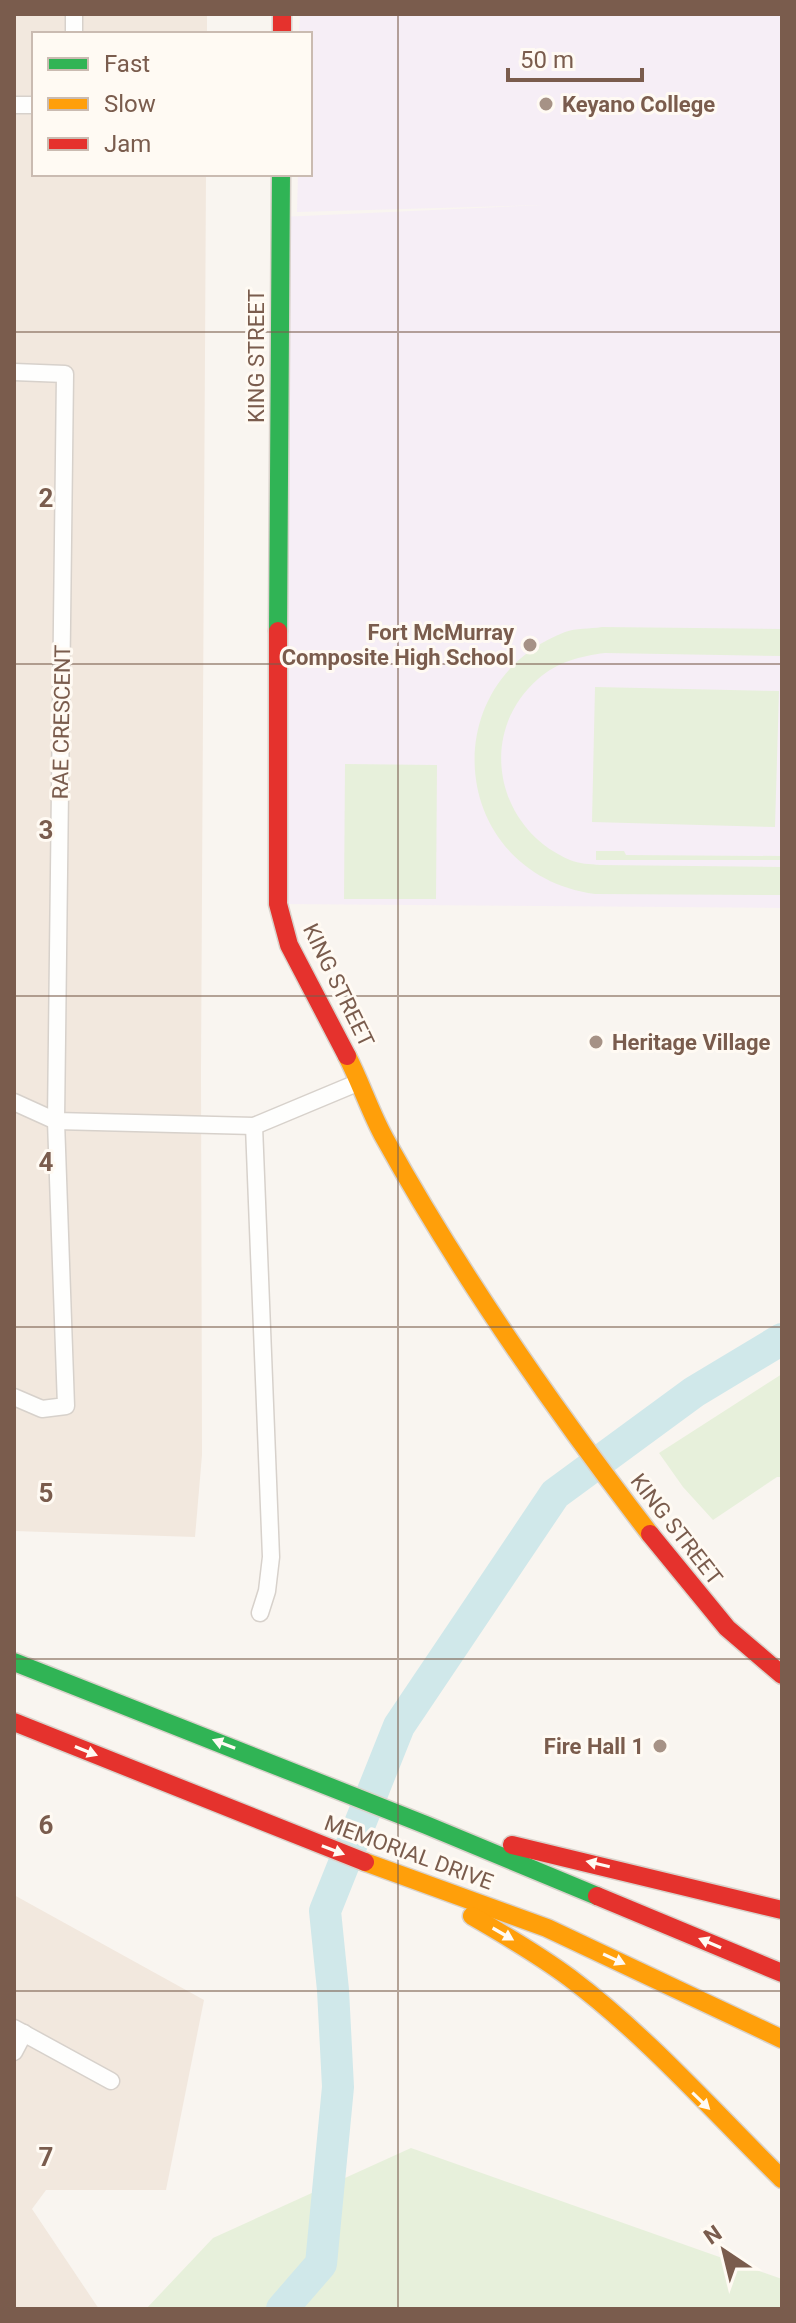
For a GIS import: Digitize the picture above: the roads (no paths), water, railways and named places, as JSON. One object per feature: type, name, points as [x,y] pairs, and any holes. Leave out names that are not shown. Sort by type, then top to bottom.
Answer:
[{"type":"main road","name":"KING STREET","points":[[281,176],[278,904],[289,945],[353,1068],[357,1083],[434,1226],[572,1432],[730,1632],[753,1656],[782,1675]]},
{"type":"main road","name":"MEMORIAL DRIVE","points":[[14,1662],[426,1825],[782,1973]]},
{"type":"main road","name":"MEMORIAL DRIVE","points":[[14,1722],[260,1822],[547,1928],[782,2039]]},
{"type":"main road","points":[[426,1825],[782,1910]]},
{"type":"main road","points":[[411,1880],[516,1942],[581,1987],[782,2179]]},
{"type":"street","name":"RAE CRESCENT","points":[[14,372],[65,374],[56,1121]]},
{"type":"street","points":[[14,1102],[56,1121],[254,1126],[357,1083]]},
{"type":"street","points":[[14,1397],[42,1409],[66,1406],[56,1121]]},
{"type":"street","points":[[254,1126],[271,1557],[267,1591],[260,1613]]},
{"type":"street","points":[[14,2052],[19,2031],[111,2081]]},
{"type":"waterway","points":[[282,2309],[321,2264],[338,2087],[325,1911],[399,1726],[555,1494],[694,1392],[782,1339]]},
{"type":"place","name":"Keyano College","points":[[546,104]]},
{"type":"place","name":"Fort McMurray Composite High School","points":[[530,645]]},
{"type":"place","name":"Heritage Village","points":[[596,1042]]},
{"type":"place","name":"Fire Hall 1","points":[[660,1746]]}]
